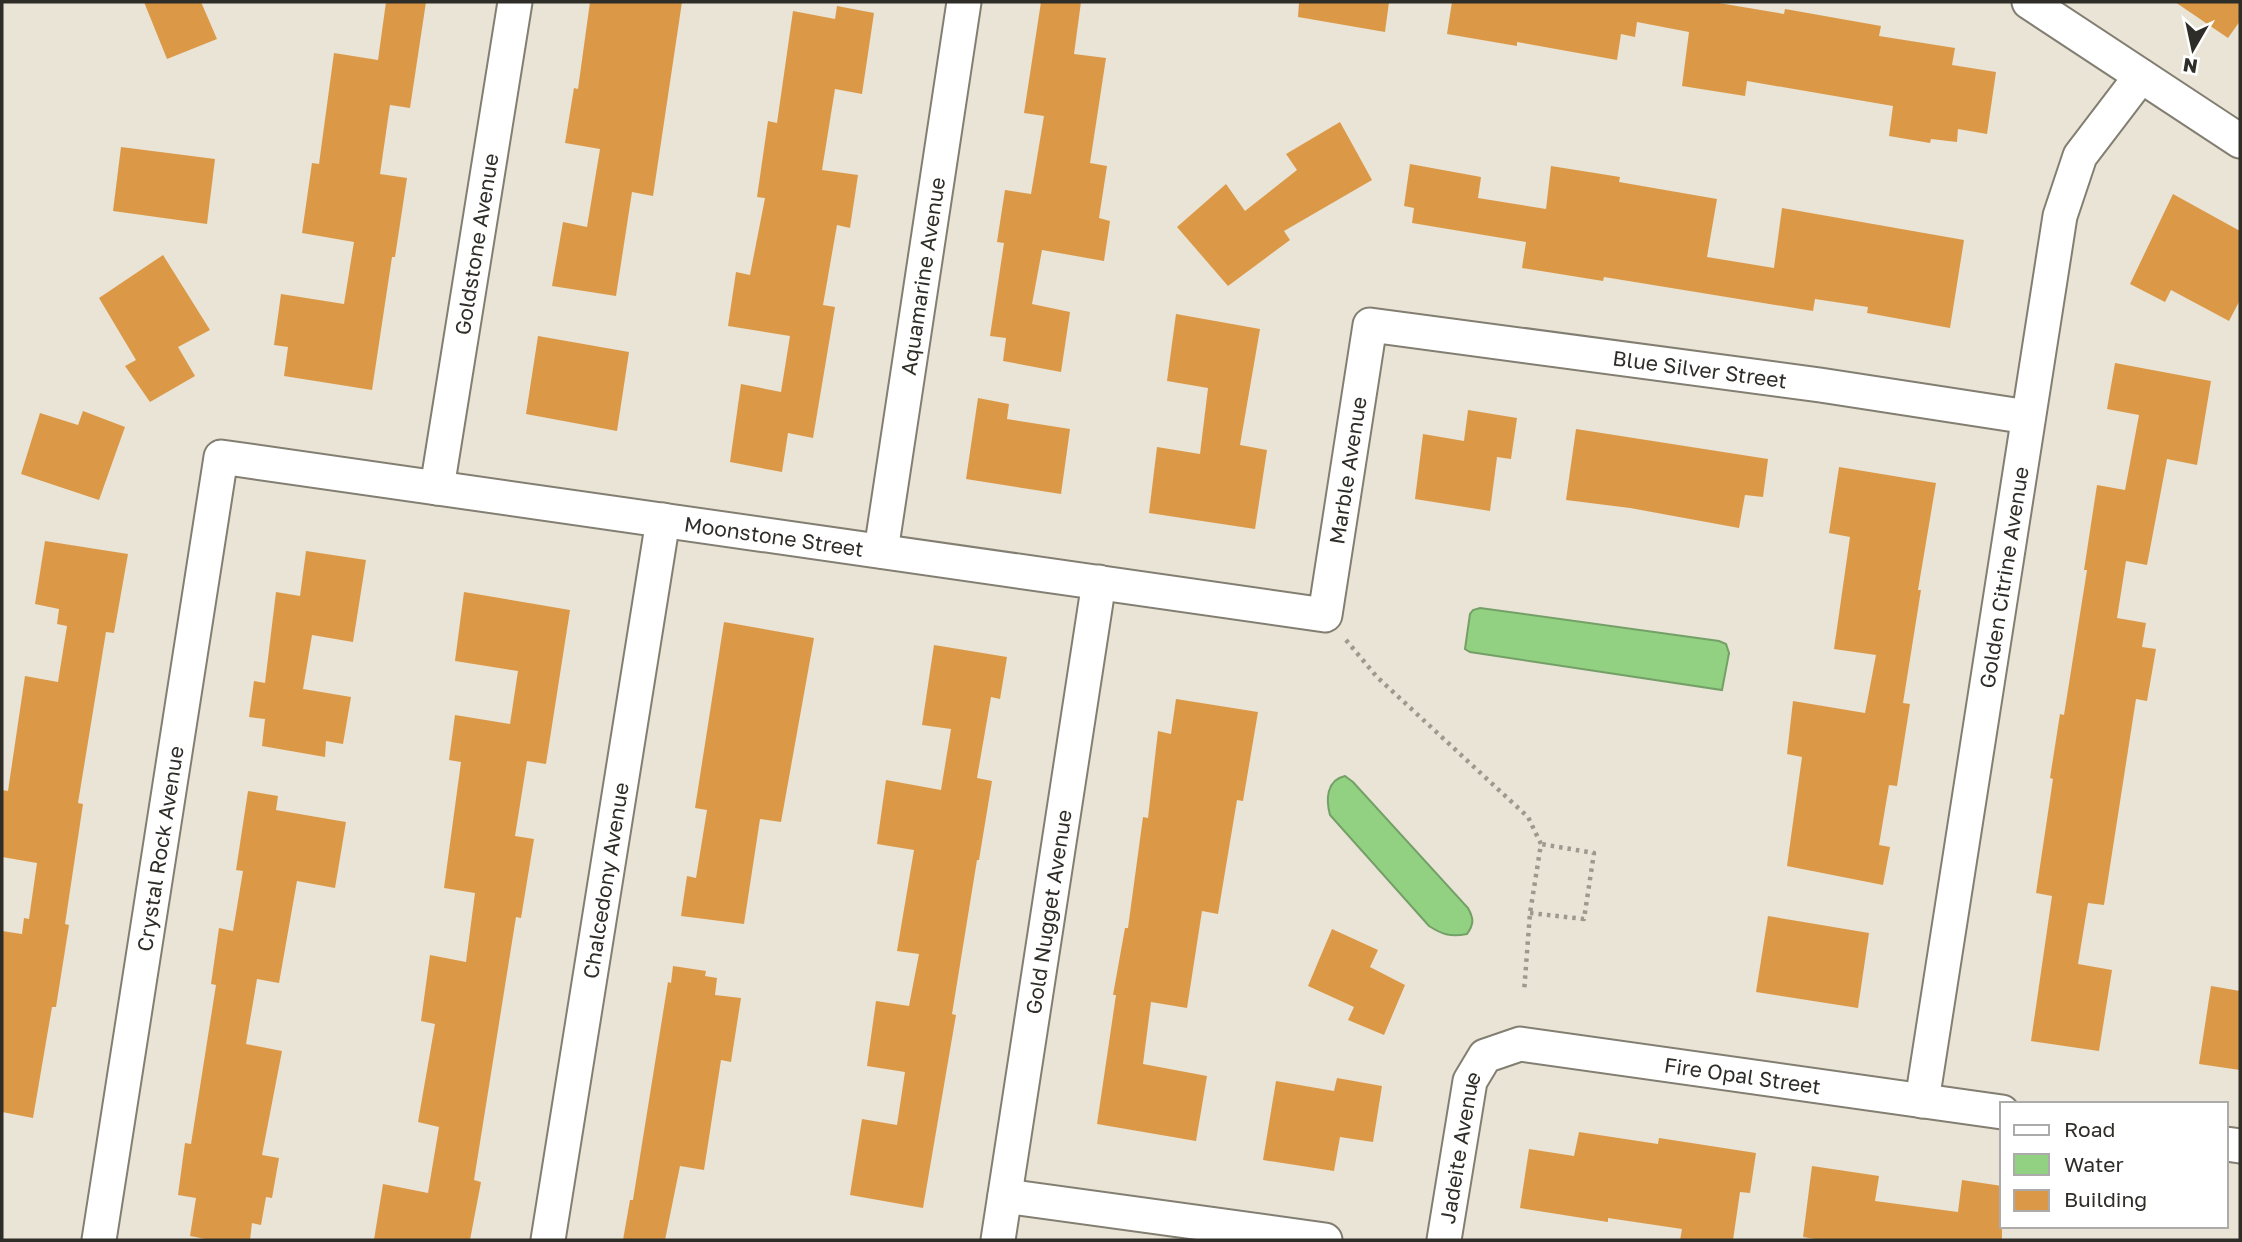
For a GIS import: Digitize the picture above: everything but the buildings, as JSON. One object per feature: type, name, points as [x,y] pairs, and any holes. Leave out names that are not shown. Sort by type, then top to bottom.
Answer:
[{"type":"street","name":"Goldstone Avenue","points":[[437,488],[514,2]]},
{"type":"street","name":"Aquamarine Avenue","points":[[881,551],[964,2]]},
{"type":"street","points":[[2029,2],[2240,141]]},
{"type":"street","name":"Golden Citrine Avenue","points":[[1922,1101],[2060,216],[2080,156],[2141,76]]},
{"type":"street","name":"Blue Silver Street","points":[[1370,325],[1806,383],[2028,417]]},
{"type":"street","name":"Marble Avenue","points":[[1325,615],[1370,325]]},
{"type":"street","name":"Moonstone Street","points":[[221,457],[1325,615]]},
{"type":"street","name":"Crystal Rock Avenue","points":[[99,1240],[221,457]]},
{"type":"street","name":"Chalcedony Avenue","points":[[548,1240],[663,520]]},
{"type":"street","name":"Gold Nugget Avenue","points":[[998,1240],[1099,582]]},
{"type":"street","name":"Fire Opal Street","points":[[1485,1056],[1520,1044],[2000,1112]]},
{"type":"street","name":"Jadeite Avenue","points":[[1444,1240],[1470,1081],[1485,1056]]},
{"type":"street","points":[[1005,1196],[1325,1240]]},
{"type":"path","points":[[1325,615],[1377,677],[1528,817],[1541,844],[1524,992]]},
{"type":"path","points":[[1531,913],[1584,919],[1594,853],[1541,844]]},
{"type":"water","points":[[1480,608],[1719,641],[1726,644],[1729,653],[1722,690],[1470,652],[1465,649],[1470,614]]},
{"type":"water","points":[[1345,776],[1468,908],[1472,921],[1467,934],[1447,934],[1429,926],[1330,815],[1329,791],[1334,782]]}]
